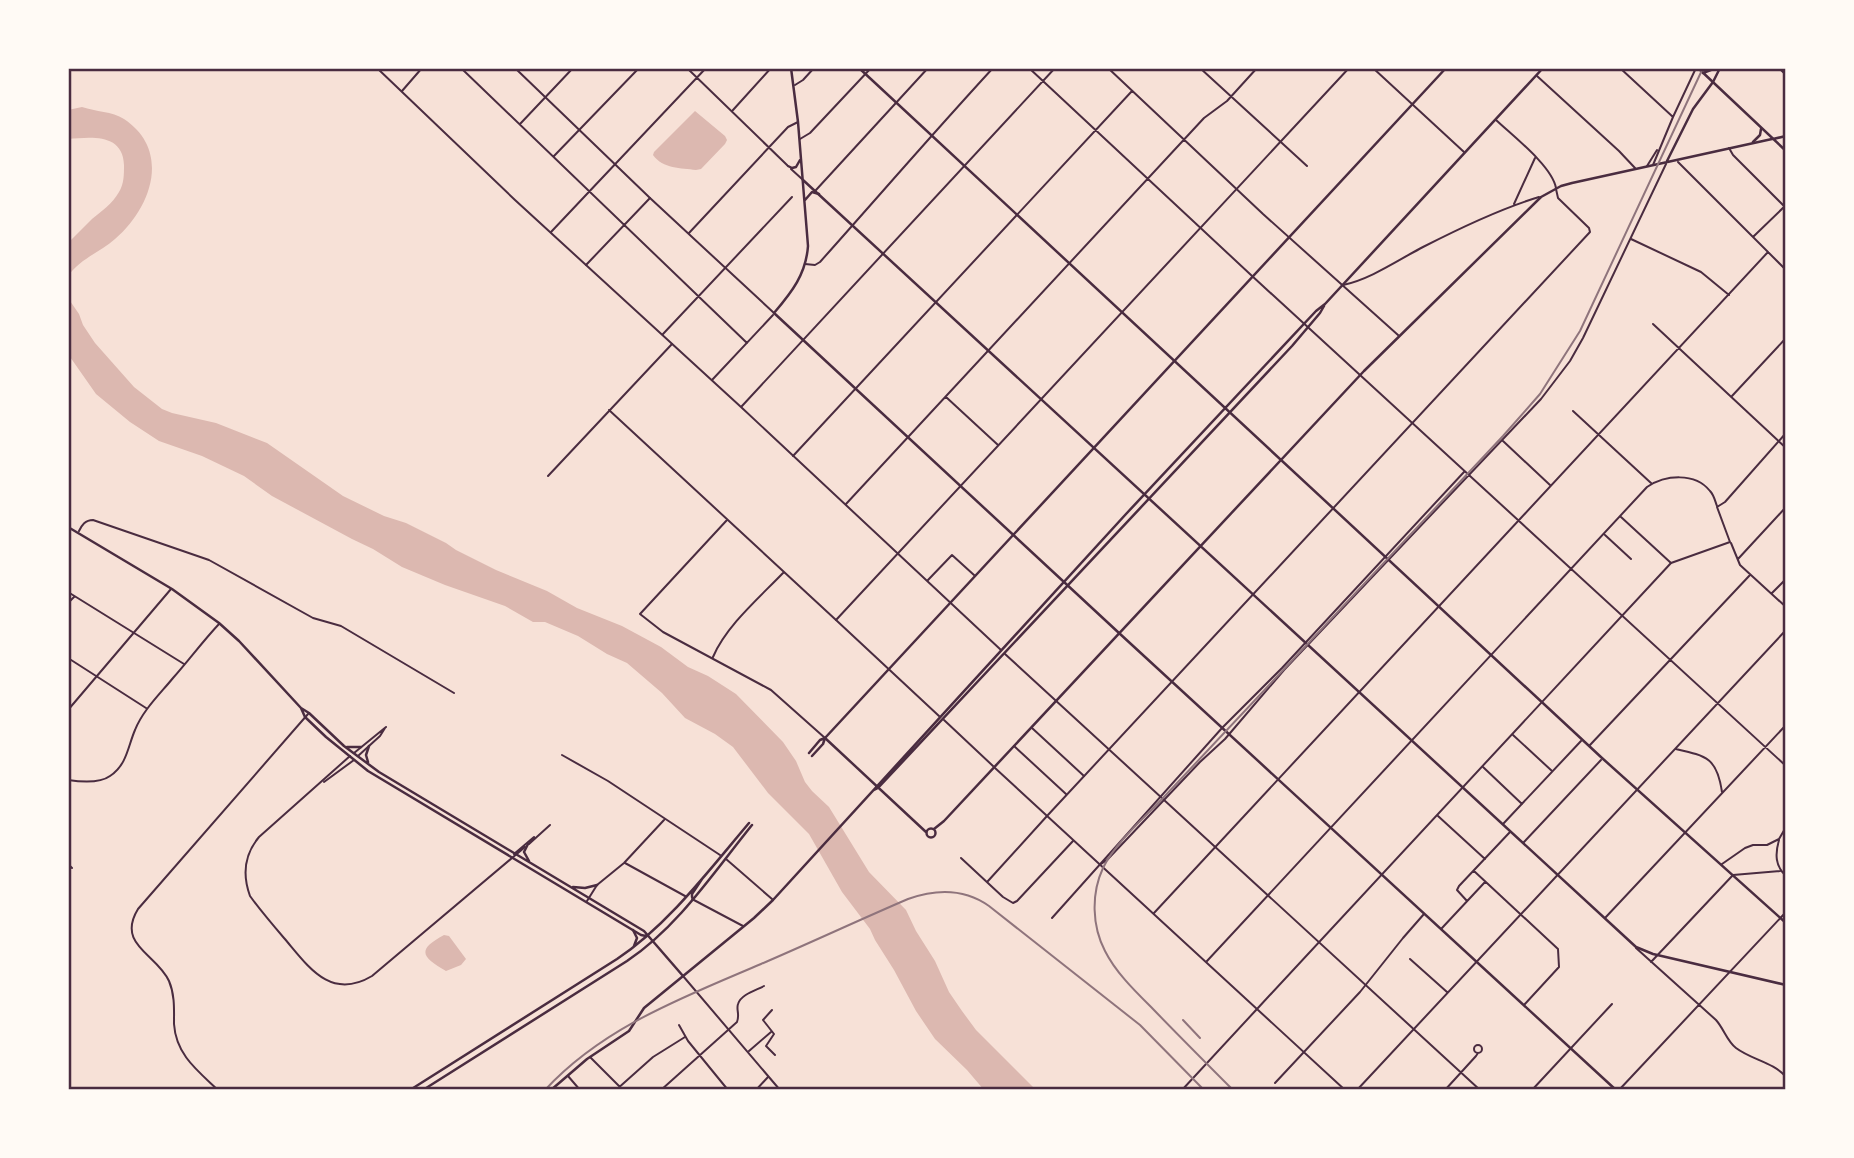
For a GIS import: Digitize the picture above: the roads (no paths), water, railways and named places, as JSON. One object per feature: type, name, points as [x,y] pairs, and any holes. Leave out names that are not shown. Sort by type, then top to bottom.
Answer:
[{"type":"main road","points":[[791,68],[799,122],[808,246],[805,264],[794,289],[774,313],[1618,1090]]},
{"type":"main road","points":[[859,68],[1582,740],[1786,923]]},
{"type":"main road","points":[[811,754],[820,740],[825,738],[1446,68]]},
{"type":"main road","points":[[1003,652],[1224,408],[1325,304],[1543,68]]},
{"type":"main road","points":[[1697,68],[1786,150]]},
{"type":"main road","points":[[1703,73],[1718,68]]},
{"type":"main road","points":[[1667,161],[1693,109],[1713,82],[1718,68]]},
{"type":"main road","points":[[1753,142],[1760,135],[1760,125]]},
{"type":"main road","points":[[934,830],[1360,374],[1541,197],[1572,183],[1786,136]]},
{"type":"main road","points":[[788,166],[796,167],[801,156]]},
{"type":"main road","points":[[803,180],[1636,947],[1658,955],[1786,985]]},
{"type":"main road","points":[[805,200],[812,192],[817,193]]},
{"type":"main road","points":[[551,1090],[590,1057],[629,1031],[644,1008],[773,900],[1003,652],[1149,500],[1308,327],[1325,304]]},
{"type":"main road","points":[[68,527],[172,589],[219,624],[239,641],[301,708],[369,765],[507,849],[586,903],[647,936]]},
{"type":"main road","points":[[301,708],[305,717],[353,761],[444,817],[531,863],[644,931],[683,976]]},
{"type":"main road","points":[[825,738],[926,832],[929,838],[935,835],[944,821]]},
{"type":"main road","points":[[344,746],[361,747]]},
{"type":"main road","points":[[369,746],[366,755],[369,765]]},
{"type":"main road","points":[[423,1090],[627,961],[652,941],[692,899],[751,824]]},
{"type":"main road","points":[[926,832],[930,828],[934,830]]},
{"type":"main road","points":[[934,830],[935,835]]},
{"type":"main road","points":[[528,844],[524,852],[531,863]]},
{"type":"main road","points":[[410,1090],[634,947],[723,857]]},
{"type":"main road","points":[[692,899],[692,894],[710,868]]},
{"type":"main road","points":[[570,887],[597,885]]},
{"type":"main road","points":[[633,930],[637,938],[634,947]]},
{"type":"street","points":[[377,68],[459,148],[1480,1090]]},
{"type":"street","points":[[401,92],[422,68]]},
{"type":"street","points":[[461,68],[747,343]]},
{"type":"street","points":[[515,68],[774,313],[712,380]]},
{"type":"street","points":[[520,125],[573,68]]},
{"type":"street","points":[[554,157],[639,68]]},
{"type":"street","points":[[687,68],[803,180]]},
{"type":"street","points":[[550,232],[706,68]]},
{"type":"street","points":[[732,110],[771,68]]},
{"type":"street","points":[[794,86],[814,68]]},
{"type":"street","points":[[800,139],[810,133],[870,68]]},
{"type":"street","points":[[817,193],[928,68]]},
{"type":"street","points":[[805,264],[815,265],[820,262],[993,68]]},
{"type":"street","points":[[1029,68],[1786,766]]},
{"type":"street","points":[[741,407],[1055,68]]},
{"type":"street","points":[[1108,68],[1289,238],[1399,336]]},
{"type":"street","points":[[1200,68],[1307,166]]},
{"type":"street","points":[[846,505],[1210,112],[1231,97],[1257,68]]},
{"type":"street","points":[[836,620],[1349,68]]},
{"type":"street","points":[[1373,68],[1465,153]]},
{"type":"street","points":[[1620,68],[1672,117]]},
{"type":"street","points":[[1653,165],[1672,117],[1697,68]]},
{"type":"street","points":[[1779,68],[1786,75]]},
{"type":"street","points":[[1536,76],[1636,169]]},
{"type":"street","points":[[793,456],[1132,91]]},
{"type":"street","points":[[1785,119],[1786,129]]},
{"type":"street","points":[[987,881],[1590,232],[1558,198],[1551,174],[1495,120]]},
{"type":"street","points":[[688,234],[788,127],[799,122]]},
{"type":"street","points":[[1647,166],[1659,146]]},
{"type":"street","points":[[1729,147],[1733,155],[1785,206],[1753,237]]},
{"type":"street","points":[[1514,205],[1535,157]]},
{"type":"street","points":[[1685,157],[1685,169]]},
{"type":"street","points":[[1676,159],[1786,270]]},
{"type":"street","points":[[1163,798],[1222,728],[1541,400],[1570,361],[1591,324],[1667,161]]},
{"type":"street","points":[[662,335],[792,197]]},
{"type":"street","points":[[1342,285],[1359,280],[1514,205],[1541,197]]},
{"type":"street","points":[[586,265],[650,198]]},
{"type":"street","points":[[1630,238],[1701,272],[1729,295]]},
{"type":"street","points":[[1154,914],[1768,252]]},
{"type":"street","points":[[1351,275],[1359,280]]},
{"type":"street","points":[[1653,324],[1786,448]]},
{"type":"street","points":[[1731,397],[1786,338]]},
{"type":"street","points":[[548,476],[672,344]]},
{"type":"street","points":[[946,397],[999,445]]},
{"type":"street","points":[[609,410],[1345,1090]]},
{"type":"street","points":[[1573,411],[1652,484]]},
{"type":"street","points":[[1717,507],[1725,502],[1786,433]]},
{"type":"street","points":[[1503,440],[1551,486]]},
{"type":"street","points":[[1387,558],[1465,471]]},
{"type":"street","points":[[1206,962],[1652,484],[1677,477],[1693,480],[1710,490],[1737,560],[1786,607]]},
{"type":"street","points":[[1737,560],[1786,507]]},
{"type":"street","points":[[1620,516],[1671,563]]},
{"type":"street","points":[[78,532],[83,523],[93,520],[209,559],[306,614],[341,626],[454,693]]},
{"type":"street","points":[[727,520],[640,614],[663,632],[771,690],[825,738]]},
{"type":"street","points":[[1604,534],[1631,559]]},
{"type":"street","points":[[1182,1090],[1671,563],[1730,542]]},
{"type":"street","points":[[928,581],[952,555],[975,575]]},
{"type":"street","points":[[713,658],[731,629],[783,572]]},
{"type":"street","points":[[1589,746],[1750,575]]},
{"type":"street","points":[[1771,594],[1786,579]]},
{"type":"street","points":[[68,710],[172,589]]},
{"type":"street","points":[[68,592],[185,664]]},
{"type":"street","points":[[68,603],[75,596]]},
{"type":"street","points":[[68,780],[90,782],[105,779],[119,768],[147,709],[219,624]]},
{"type":"street","points":[[1357,1090],[1786,630]]},
{"type":"street","points":[[1052,918],[1104,858],[1229,734],[1306,644]]},
{"type":"street","points":[[68,658],[147,709]]},
{"type":"street","points":[[219,1090],[181,1052],[175,1029],[171,986],[163,971],[136,943],[132,922],[138,908],[309,713]]},
{"type":"street","points":[[1604,918],[1786,725]]},
{"type":"street","points":[[316,788],[358,757],[386,727],[353,753],[255,842],[244,866],[250,895],[256,904],[317,976],[344,985],[355,984],[372,976],[550,825]]},
{"type":"street","points":[[1031,728],[1084,776]]},
{"type":"street","points":[[1513,734],[1552,771]]},
{"type":"street","points":[[1503,825],[1582,740]]},
{"type":"street","points":[[1013,746],[1067,795]]},
{"type":"street","points":[[1675,749],[1693,752],[1708,760],[1717,771],[1722,792]]},
{"type":"street","points":[[562,755],[608,781],[723,857],[773,900]]},
{"type":"street","points":[[1523,843],[1602,758]]},
{"type":"street","points":[[1482,766],[1522,804]]},
{"type":"street","points":[[1437,816],[1485,859]]},
{"type":"street","points":[[586,903],[597,885],[625,863],[665,819]]},
{"type":"street","points":[[1786,827],[1779,839],[1776,859],[1780,871],[1786,877]]},
{"type":"street","points":[[1467,901],[1457,890],[1510,832]]},
{"type":"street","points":[[507,849],[517,849],[537,836]]},
{"type":"street","points":[[1722,865],[1745,848],[1767,845],[1779,839]]},
{"type":"street","points":[[961,858],[1003,897],[1013,902],[1017,901],[1074,840]]},
{"type":"street","points":[[514,855],[522,846]]},
{"type":"street","points":[[625,863],[685,896]]},
{"type":"street","points":[[68,864],[72,868]]},
{"type":"street","points":[[1474,871],[1558,948],[1559,967],[1523,1005]]},
{"type":"street","points":[[1651,962],[1733,875],[1780,871]]},
{"type":"street","points":[[1441,929],[1485,882]]},
{"type":"street","points":[[692,899],[744,926]]},
{"type":"street","points":[[1618,1090],[1786,912]]},
{"type":"street","points":[[1275,1083],[1424,914]]},
{"type":"street","points":[[1636,947],[1720,1025],[1735,1048],[1773,1066],[1786,1077]]},
{"type":"street","points":[[1410,959],[1448,993]]},
{"type":"street","points":[[683,976],[780,1090]]},
{"type":"street","points":[[661,1090],[739,1020],[737,1007],[741,999],[764,986]]},
{"type":"street","points":[[1532,1090],[1612,1004]]},
{"type":"street","points":[[772,1010],[762,1020],[774,1034],[766,1046],[775,1055]]},
{"type":"street","points":[[679,1025],[699,1056],[728,1090]]},
{"type":"street","points":[[748,1052],[771,1031]]},
{"type":"street","points":[[616,1090],[653,1057],[685,1037]]},
{"type":"street","points":[[1445,1090],[1478,1052]]},
{"type":"street","points":[[590,1057],[622,1090]]},
{"type":"street","points":[[567,1075],[580,1090]]},
{"type":"street","points":[[756,1090],[768,1076]]},
{"type":"railway","points":[[1233,1090],[1133,989],[1110,959],[1095,921],[1096,888],[1103,868],[1130,831],[1540,394],[1580,331],[1703,68]]},
{"type":"railway","points":[[545,1090],[592,1048],[646,1016],[908,899],[940,892],[970,896],[989,906],[1140,1025],[1204,1090]]},
{"type":"railway","points":[[1183,1020],[1200,1038]]}]
